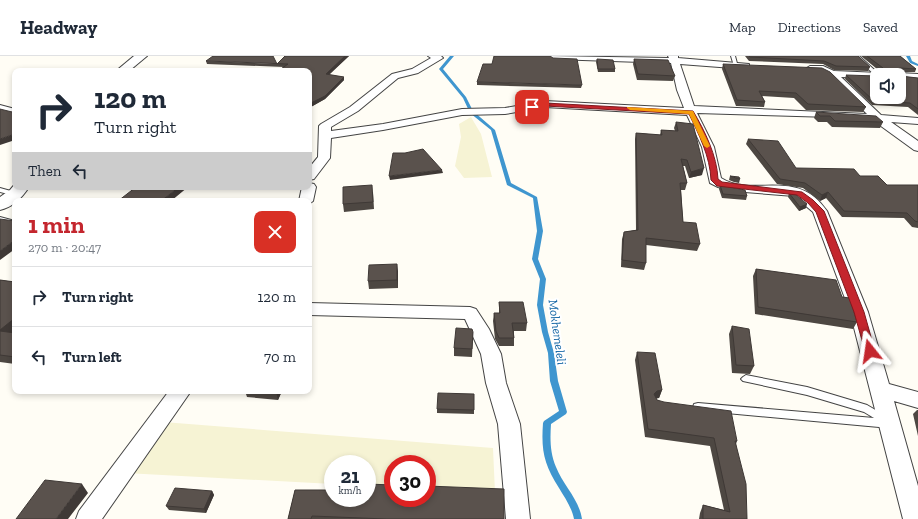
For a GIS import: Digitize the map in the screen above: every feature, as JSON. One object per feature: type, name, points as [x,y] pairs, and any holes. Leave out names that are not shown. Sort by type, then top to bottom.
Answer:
[{"type":"street","points":[[126,68],[141,56]]},
{"type":"street","points":[[322,129],[354,109],[395,76],[415,71],[438,58],[433,56]]},
{"type":"street","points":[[553,56],[735,61],[760,67]]},
{"type":"street","points":[[674,59],[680,84],[690,110],[707,145],[715,180],[719,184],[799,193],[811,201],[820,211],[859,312],[915,519]]},
{"type":"street","points":[[799,68],[823,70],[832,74],[879,119],[918,147]]},
{"type":"street","points":[[832,74],[870,75]]},
{"type":"street","points":[[906,76],[918,77]]},
{"type":"street","points":[[322,129],[382,127],[462,112],[505,111],[545,104],[831,114],[918,121]]},
{"type":"street","points":[[0,108],[12,112]]},
{"type":"street","points":[[312,172],[324,158],[322,129]]},
{"type":"street","points":[[0,205],[12,190]]},
{"type":"street","points":[[312,309],[470,313],[480,329],[492,354],[496,383],[509,424],[518,519]]},
{"type":"street","points":[[881,390],[918,400]]},
{"type":"street","points":[[88,519],[140,445],[179,394]]},
{"type":"lane","points":[[856,56],[870,69]]},
{"type":"lane","points":[[0,219],[12,222]]},
{"type":"lane","points":[[746,380],[807,390],[867,409],[890,424]]},
{"type":"lane","points":[[689,406],[890,424]]},
{"type":"shaded area","points":[[471,117],[481,134],[492,177],[464,178],[455,166],[461,137],[459,124]]},
{"type":"shaded area","points":[[163,422],[493,448],[495,493],[436,490],[436,455],[384,455],[384,487],[376,486],[376,455],[324,455],[324,484],[125,473]]},
{"type":"building","points":[[213,56],[273,56],[277,64],[206,61]]},
{"type":"building","points":[[285,56],[345,56],[326,74],[344,77],[325,96],[312,102],[312,68],[282,68],[288,64],[277,64]]},
{"type":"building","points":[[494,56],[550,56],[553,58],[577,59],[582,85],[477,82],[483,64],[492,64]]},
{"type":"building","points":[[749,56],[858,56],[870,67],[836,66],[824,61]]},
{"type":"building","points":[[867,56],[900,56],[916,69],[906,68],[883,68]]},
{"type":"building","points":[[597,59],[613,60],[615,69],[598,69]]},
{"type":"building","points":[[634,59],[668,60],[675,76],[638,74]]},
{"type":"building","points":[[723,64],[822,68],[830,72],[866,107],[808,104],[796,93],[759,91],[765,102],[737,100]]},
{"type":"building","points":[[846,75],[870,76],[870,97]]},
{"type":"building","points":[[906,77],[918,78],[918,109],[910,103],[906,103]]},
{"type":"building","points":[[0,109],[12,112],[12,135],[0,139]]},
{"type":"building","points":[[816,112],[876,116],[883,122],[835,121],[830,116],[820,116]]},
{"type":"building","points":[[676,122],[693,124],[704,168],[691,172],[687,160],[681,159],[687,183],[680,183],[683,222],[696,223],[700,244],[646,238],[646,263],[622,260],[624,232],[638,230],[636,133],[662,135],[661,130],[678,131]]},
{"type":"building","points":[[748,139],[778,141],[796,168],[854,169],[860,176],[878,176],[887,185],[918,185],[918,222],[907,213],[844,211],[828,192],[822,195],[805,183],[780,179]]},
{"type":"building","points":[[423,149],[442,170],[389,176],[393,153],[405,153]]},
{"type":"building","points":[[372,185],[373,202],[343,204],[343,187]]},
{"type":"building","points":[[720,185],[745,190],[747,196],[723,194]]},
{"type":"building","points":[[132,190],[175,190],[165,198],[122,198]]},
{"type":"building","points":[[789,193],[795,194],[807,204],[800,207]]},
{"type":"building","points":[[0,219],[12,221],[12,242],[0,251]]},
{"type":"building","points":[[397,264],[397,280],[368,281],[369,265]]},
{"type":"building","points":[[756,269],[836,280],[842,297],[850,298],[857,322],[758,307]]},
{"type":"building","points":[[0,280],[12,282],[12,320],[0,330]]},
{"type":"building","points":[[499,302],[523,302],[527,323],[512,323],[514,338],[499,338],[496,331],[494,313],[500,313]]},
{"type":"building","points":[[732,326],[749,329],[754,366],[736,365]]},
{"type":"building","points":[[456,328],[472,329],[472,349],[454,348]]},
{"type":"building","points":[[0,331],[12,333],[12,357],[0,355]]},
{"type":"building","points":[[637,352],[655,353],[662,390],[657,391],[654,394],[657,400],[731,411],[737,441],[735,441],[746,484],[747,519],[703,519],[703,505],[730,512],[714,438],[648,429]]},
{"type":"building","points":[[438,393],[474,394],[474,410],[437,409]]},
{"type":"building","points":[[45,480],[82,484],[56,519],[16,519]]},
{"type":"building","points":[[376,484],[384,485],[384,507],[436,507],[436,486],[504,489],[504,519],[386,519],[312,516],[311,519],[288,519],[295,490],[324,490],[324,507],[376,507]]},
{"type":"building","points":[[175,488],[212,491],[204,509],[166,506]]},
{"type":"waterway","name":"Mokhemeleli","points":[[452,56],[441,69],[465,98],[471,112],[493,130],[509,184],[535,197],[540,231],[535,259],[543,279],[540,305],[551,353],[554,381],[563,412],[547,423],[546,443],[548,459],[559,482],[575,508],[578,519]]},
{"type":"waterway","points":[[908,56],[911,62],[918,65]]},
{"type":"slow traffic","points":[[630,108],[691,112],[707,146]]},
{"type":"route","points":[[532,107],[545,104],[691,112],[707,145],[715,180],[719,184],[731,187],[799,193],[811,201],[820,211],[859,312],[870,351]]}]
